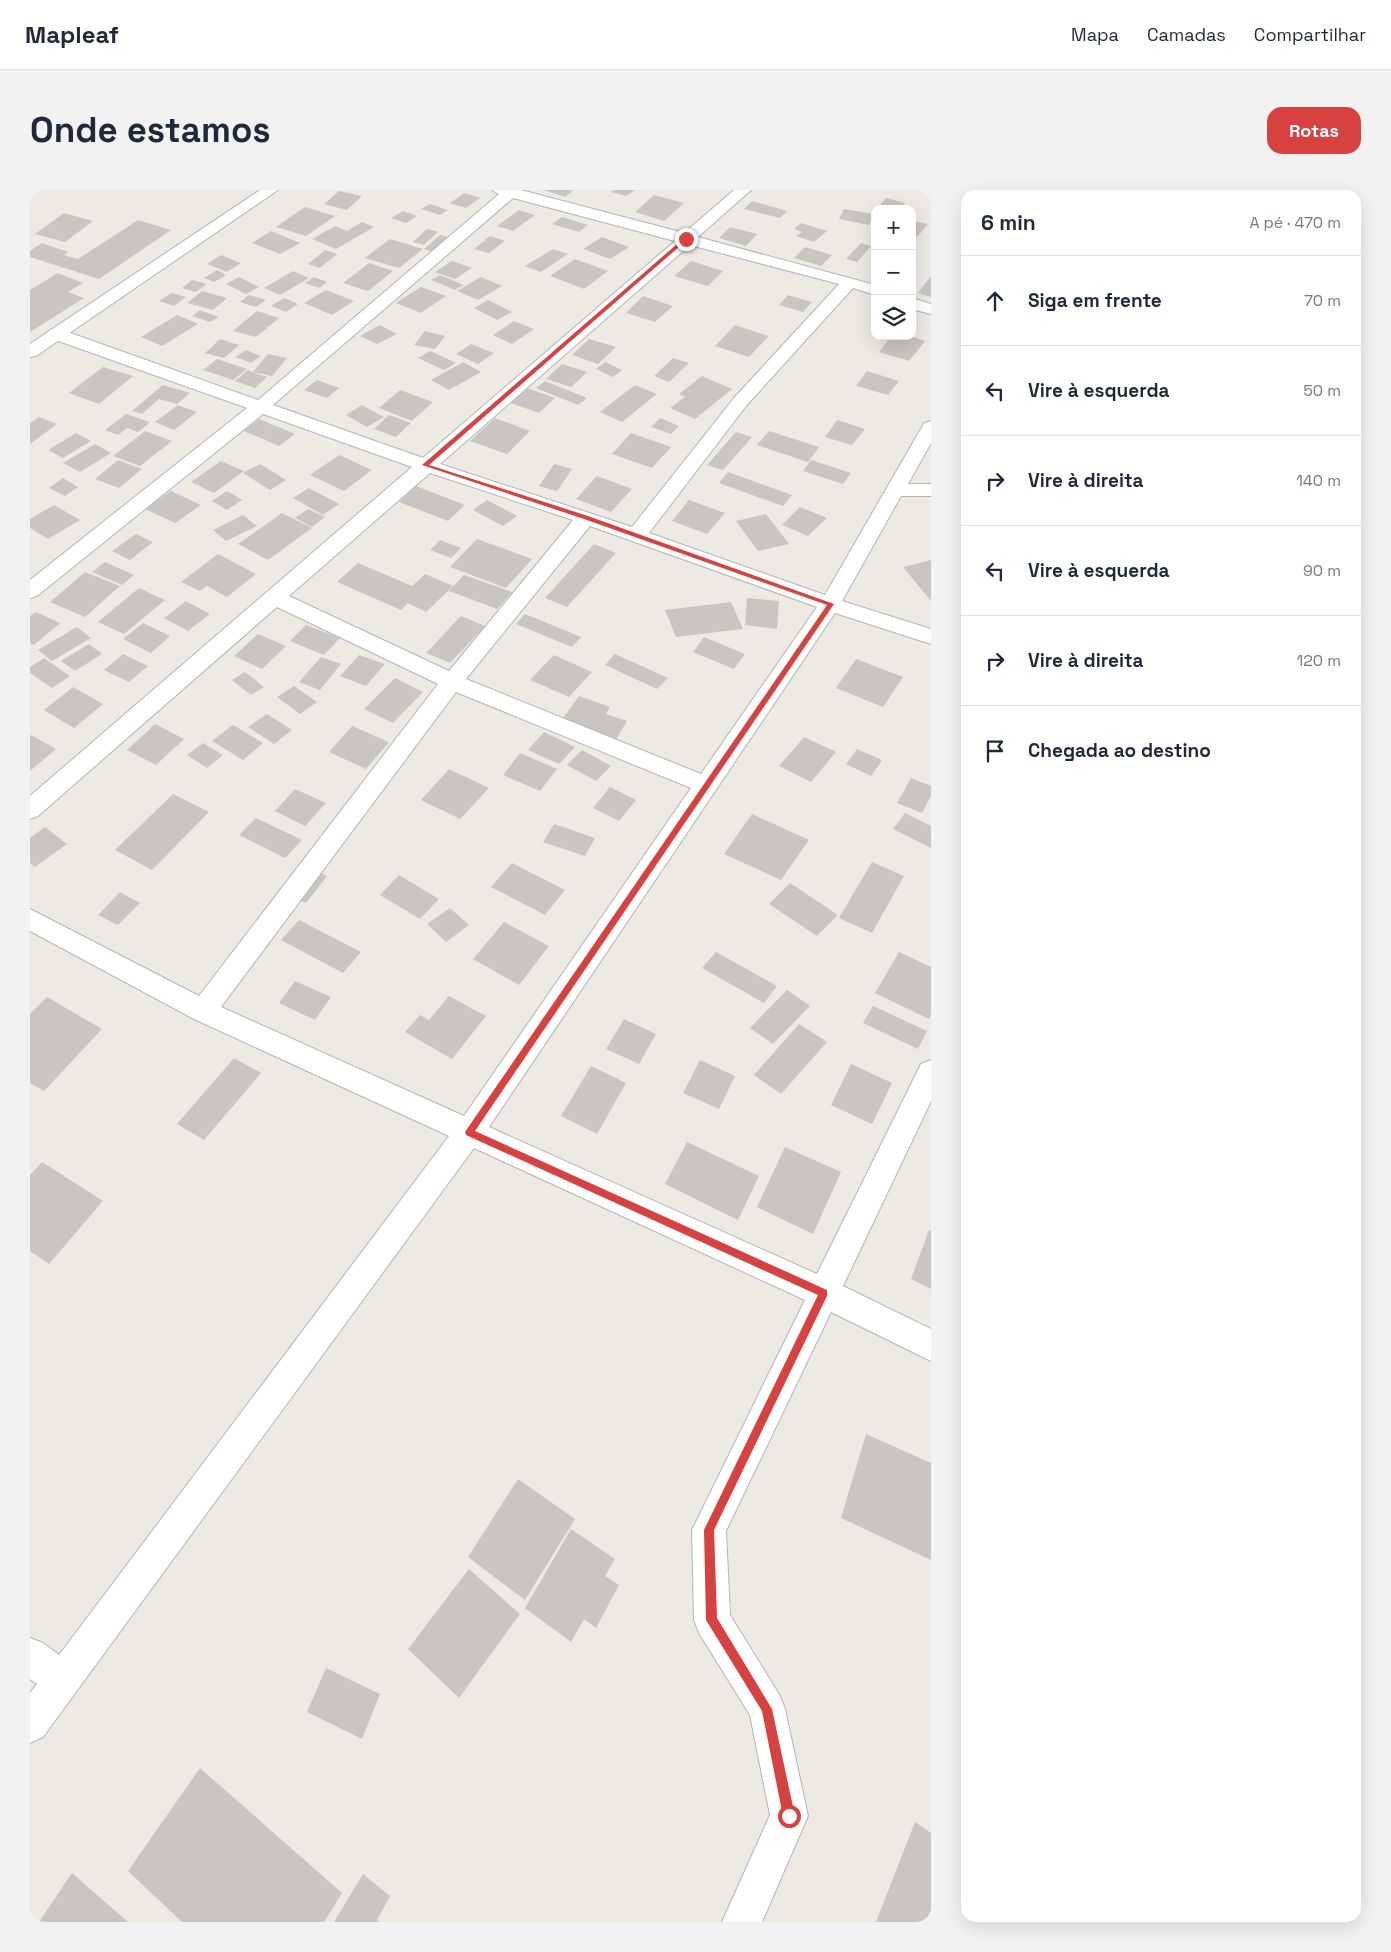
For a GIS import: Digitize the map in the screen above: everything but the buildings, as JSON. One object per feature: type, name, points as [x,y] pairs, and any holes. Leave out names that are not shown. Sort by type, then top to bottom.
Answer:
[{"type":"street","points":[[30,352],[270,190]]},
{"type":"street","points":[[30,810],[743,190]]},
{"type":"street","points":[[30,591],[260,407],[508,191],[871,289]]},
{"type":"street","points":[[636,536],[740,402],[850,282]]},
{"type":"street","points":[[916,304],[931,309]]},
{"type":"street","points":[[56,334],[425,465],[586,518],[830,604],[931,637]]},
{"type":"street","points":[[30,1724],[469,1132],[830,604],[931,427]]},
{"type":"street","points":[[895,490],[931,490]]},
{"type":"street","points":[[203,1011],[452,682],[586,518]]},
{"type":"street","points":[[274,597],[452,682],[706,786]]},
{"type":"street","points":[[30,919],[203,1011],[824,1293],[931,1345]]},
{"type":"street","points":[[742,1922],[789,1816],[767,1709],[712,1620],[709,1530],[931,1072]]},
{"type":"street","points":[[30,1656],[62,1681]]},
{"type":"route","points":[[686,239],[425,465],[586,518],[830,604],[469,1132],[824,1293],[709,1530],[712,1620],[767,1709],[789,1816]]}]
